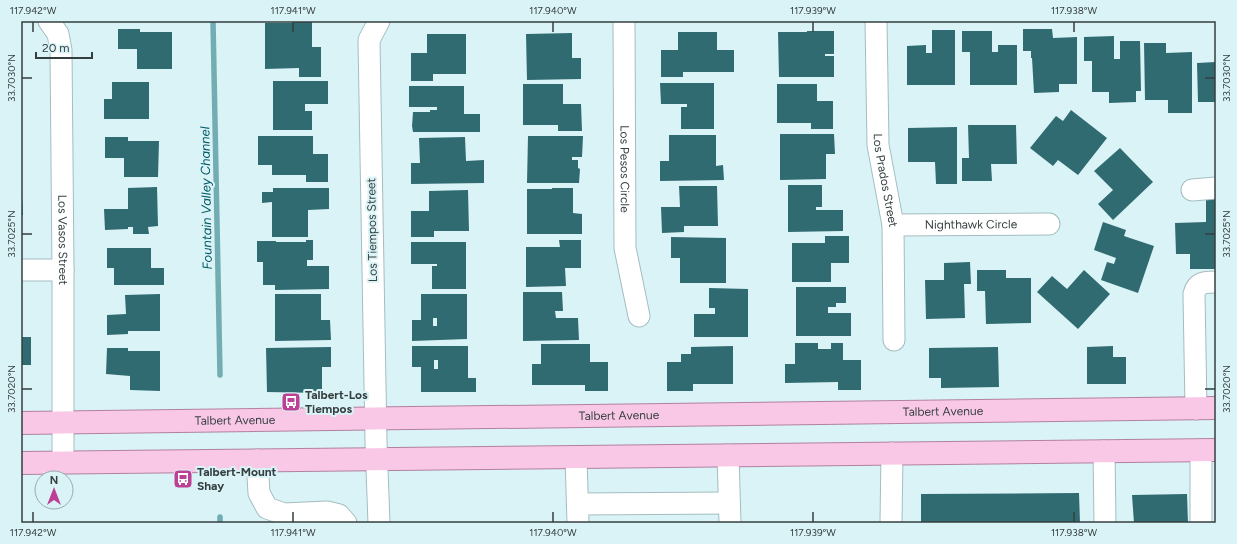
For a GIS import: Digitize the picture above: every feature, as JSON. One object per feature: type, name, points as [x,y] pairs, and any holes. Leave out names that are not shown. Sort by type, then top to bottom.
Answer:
[{"type":"main road","name":"Talbert Avenue","points":[[21,423],[1206,408]]},
{"type":"main road","points":[[21,462],[257,460],[376,450],[576,457],[1208,450]]},
{"type":"street","name":"Los Vasos Street","points":[[49,21],[58,34],[61,50],[63,462]]},
{"type":"street","name":"Los Tiempos Street","points":[[379,21],[369,40],[376,450],[379,523]]},
{"type":"street","name":"Los Pesos Circle","points":[[624,21],[625,248],[639,316]]},
{"type":"street","name":"Los Prados Street","points":[[876,21],[878,145],[892,225],[894,340]]},
{"type":"street","points":[[1192,190],[1216,188]]},
{"type":"street","name":"Nighthawk Circle","points":[[892,225],[1049,224]]},
{"type":"street","points":[[21,270],[63,270]]},
{"type":"street","points":[[1206,408],[1194,294],[1200,283],[1216,282]]},
{"type":"street","points":[[1201,523],[1208,450]]},
{"type":"street","points":[[1104,451],[1105,523]]},
{"type":"street","points":[[891,523],[892,453]]},
{"type":"street","points":[[576,457],[578,514],[729,513],[728,455]]},
{"type":"street","points":[[257,460],[259,493],[267,508],[284,514],[327,512],[339,515],[346,523]]},
{"type":"building","points":[[312,22],[312,47],[321,47],[321,77],[299,77],[299,68],[265,69],[265,23]]},
{"type":"building","points":[[118,29],[140,29],[140,32],[172,32],[172,69],[137,69],[137,49],[118,49]]},
{"type":"building","points":[[1023,29],[1052,29],[1053,38],[1077,37],[1077,84],[1059,84],[1059,92],[1034,93],[1031,51],[1023,51]]},
{"type":"building","points":[[932,30],[955,30],[955,85],[907,85],[907,46],[926,45],[926,53],[932,53]]},
{"type":"building","points":[[834,31],[834,54],[825,54],[825,56],[834,56],[834,77],[779,77],[778,32]]},
{"type":"building","points":[[962,31],[992,31],[992,52],[998,52],[998,45],[1017,45],[1017,85],[970,85],[970,52],[962,52]]},
{"type":"building","points":[[678,32],[717,32],[717,50],[734,50],[734,72],[683,72],[683,77],[661,77],[661,50],[678,50]]},
{"type":"building","points":[[572,33],[572,58],[581,58],[581,79],[527,80],[526,34]]},
{"type":"building","points":[[427,34],[466,34],[466,74],[433,74],[433,81],[411,81],[411,53],[427,53]]},
{"type":"building","points":[[1114,36],[1114,59],[1120,59],[1120,41],[1140,41],[1141,91],[1136,91],[1136,102],[1109,103],[1109,92],[1092,92],[1092,61],[1084,61],[1084,37]]},
{"type":"building","points":[[1144,43],[1166,43],[1166,53],[1192,52],[1192,113],[1168,113],[1168,100],[1145,100]]},
{"type":"building","points":[[1216,62],[1216,102],[1198,102],[1197,63]]},
{"type":"building","points":[[273,81],[328,81],[328,104],[305,104],[305,111],[312,111],[312,130],[273,130]]},
{"type":"building","points":[[112,82],[149,82],[149,119],[104,119],[104,99],[112,99]]},
{"type":"building","points":[[660,83],[714,83],[714,129],[681,129],[681,107],[687,107],[687,104],[661,104]]},
{"type":"building","points":[[523,84],[563,84],[563,104],[581,104],[582,131],[558,131],[558,125],[523,125]]},
{"type":"building","points":[[777,84],[817,84],[817,101],[833,101],[833,129],[811,129],[811,123],[777,123]]},
{"type":"building","points":[[409,86],[464,86],[464,114],[480,114],[480,132],[413,132],[413,112],[430,112],[430,110],[437,110],[437,107],[409,107]]},
{"type":"building","points":[[1071,110],[1107,138],[1078,175],[1058,160],[1053,166],[1030,148],[1056,116],[1063,121]]},
{"type":"building","points":[[968,125],[1016,125],[1017,164],[991,164],[992,181],[962,181],[962,158],[969,158]]},
{"type":"building","points":[[957,127],[957,184],[936,184],[935,162],[908,162],[908,128]]},
{"type":"building","points":[[780,134],[834,134],[835,154],[826,154],[826,179],[780,180]]},
{"type":"building","points":[[669,135],[716,135],[716,166],[723,165],[724,180],[660,181],[660,161],[669,161]]},
{"type":"building","points":[[258,136],[313,136],[313,154],[328,154],[328,182],[306,182],[306,175],[272,175],[272,165],[258,165]]},
{"type":"building","points":[[528,136],[583,136],[582,157],[572,157],[572,160],[578,160],[578,168],[580,169],[579,183],[527,183]]},
{"type":"building","points":[[105,137],[128,137],[128,141],[159,141],[158,177],[124,177],[124,158],[105,158]]},
{"type":"building","points":[[465,137],[466,161],[484,160],[484,183],[411,184],[411,163],[420,163],[419,138]]},
{"type":"building","points":[[1120,148],[1153,182],[1113,220],[1098,204],[1113,190],[1094,171]]},
{"type":"building","points":[[788,185],[822,185],[822,207],[816,207],[816,210],[843,210],[843,231],[788,232]]},
{"type":"building","points":[[679,186],[717,186],[718,226],[684,226],[684,232],[662,233],[661,207],[680,207]]},
{"type":"building","points":[[157,187],[158,226],[148,227],[149,234],[133,234],[133,227],[128,227],[128,229],[105,230],[104,209],[128,209],[128,188]]},
{"type":"building","points":[[273,188],[329,188],[329,209],[308,210],[308,237],[272,237],[272,202],[262,203],[262,192],[273,192]]},
{"type":"building","points":[[573,188],[573,213],[582,214],[582,234],[527,234],[527,189]]},
{"type":"building","points":[[468,190],[469,231],[434,231],[434,237],[411,237],[411,211],[429,211],[429,191]]},
{"type":"building","points":[[22,196],[23,215],[21,215]]},
{"type":"building","points":[[1206,198],[1216,198],[1216,269],[1190,269],[1190,254],[1176,254],[1175,223],[1206,222]]},
{"type":"building","points":[[1103,222],[1126,230],[1124,236],[1154,246],[1138,293],[1101,280],[1107,262],[1114,264],[1116,258],[1094,250]]},
{"type":"building","points":[[825,236],[849,236],[849,263],[831,263],[831,282],[792,282],[792,243],[825,243]]},
{"type":"building","points":[[671,237],[726,238],[726,283],[680,283],[680,258],[671,258]]},
{"type":"building","points":[[306,240],[313,240],[313,260],[307,260],[307,266],[329,266],[329,289],[275,290],[275,285],[263,285],[263,262],[257,262],[257,241],[306,242]]},
{"type":"building","points":[[559,240],[581,240],[581,268],[565,268],[566,286],[526,287],[526,247],[560,247]]},
{"type":"building","points":[[411,242],[466,242],[466,289],[432,289],[432,266],[437,266],[437,264],[411,264]]},
{"type":"building","points":[[107,248],[151,248],[151,268],[164,268],[164,285],[114,285],[114,268],[107,268]]},
{"type":"building","points":[[970,262],[971,284],[964,284],[965,318],[926,319],[925,280],[944,280],[944,263]]},
{"type":"building","points":[[977,270],[1006,270],[1006,278],[1031,278],[1031,323],[986,324],[985,291],[977,291]]},
{"type":"building","points":[[1084,270],[1110,294],[1078,329],[1037,292],[1052,276],[1067,289]]},
{"type":"building","points":[[796,287],[846,287],[846,303],[836,303],[836,307],[828,307],[828,313],[851,313],[851,336],[796,336]]},
{"type":"building","points":[[709,288],[748,289],[748,337],[694,337],[694,314],[715,314],[715,308],[709,308]]},
{"type":"building","points":[[523,292],[562,292],[563,311],[555,311],[556,318],[578,318],[579,340],[523,341]]},
{"type":"building","points":[[160,294],[160,331],[128,331],[128,334],[107,335],[107,315],[126,314],[125,295]]},
{"type":"building","points":[[275,294],[321,294],[321,320],[330,320],[331,340],[275,341]]},
{"type":"building","points":[[421,294],[467,294],[467,339],[412,341],[412,320],[421,320]],"holes":[[[433,318],[437,318],[437,326],[433,326]]]},
{"type":"building","points":[[21,337],[31,337],[31,365],[21,365]]},
{"type":"building","points":[[795,343],[818,343],[818,349],[831,349],[831,343],[843,343],[843,360],[861,360],[861,390],[838,390],[838,382],[785,383],[785,364],[795,364]]},
{"type":"building","points":[[541,344],[590,344],[590,362],[608,362],[608,391],[585,391],[585,385],[532,385],[532,364],[541,364]]},
{"type":"building","points":[[412,346],[468,346],[468,378],[476,378],[476,392],[421,392],[421,367],[412,367]],"holes":[[[434,360],[438,360],[438,369],[434,369]]]},
{"type":"building","points":[[733,346],[733,384],[693,384],[693,391],[667,391],[667,362],[681,362],[681,354],[691,354],[691,347]]},
{"type":"building","points":[[1113,346],[1113,357],[1126,357],[1126,384],[1087,384],[1087,347]]},
{"type":"building","points":[[331,347],[331,367],[322,367],[322,393],[267,392],[266,348]]},
{"type":"building","points":[[998,347],[999,387],[941,388],[941,378],[929,378],[929,348]]},
{"type":"building","points":[[107,348],[128,348],[128,351],[160,351],[160,391],[130,390],[130,376],[106,374]]},
{"type":"building","points":[[1079,493],[1080,523],[921,523],[921,494]]},
{"type":"building","points":[[1187,494],[1188,523],[1134,523],[1132,495]]},
{"type":"waterway","name":"Fountain Valley Channel","points":[[213,21],[220,375]]},
{"type":"waterway","name":"Fountain Valley Channel","points":[[220,517],[220,523]]},
{"type":"place","name":"Talbert-Los Tiempos","points":[[291,402]]},
{"type":"place","name":"Talbert-Mount Shay","points":[[183,479]]}]
